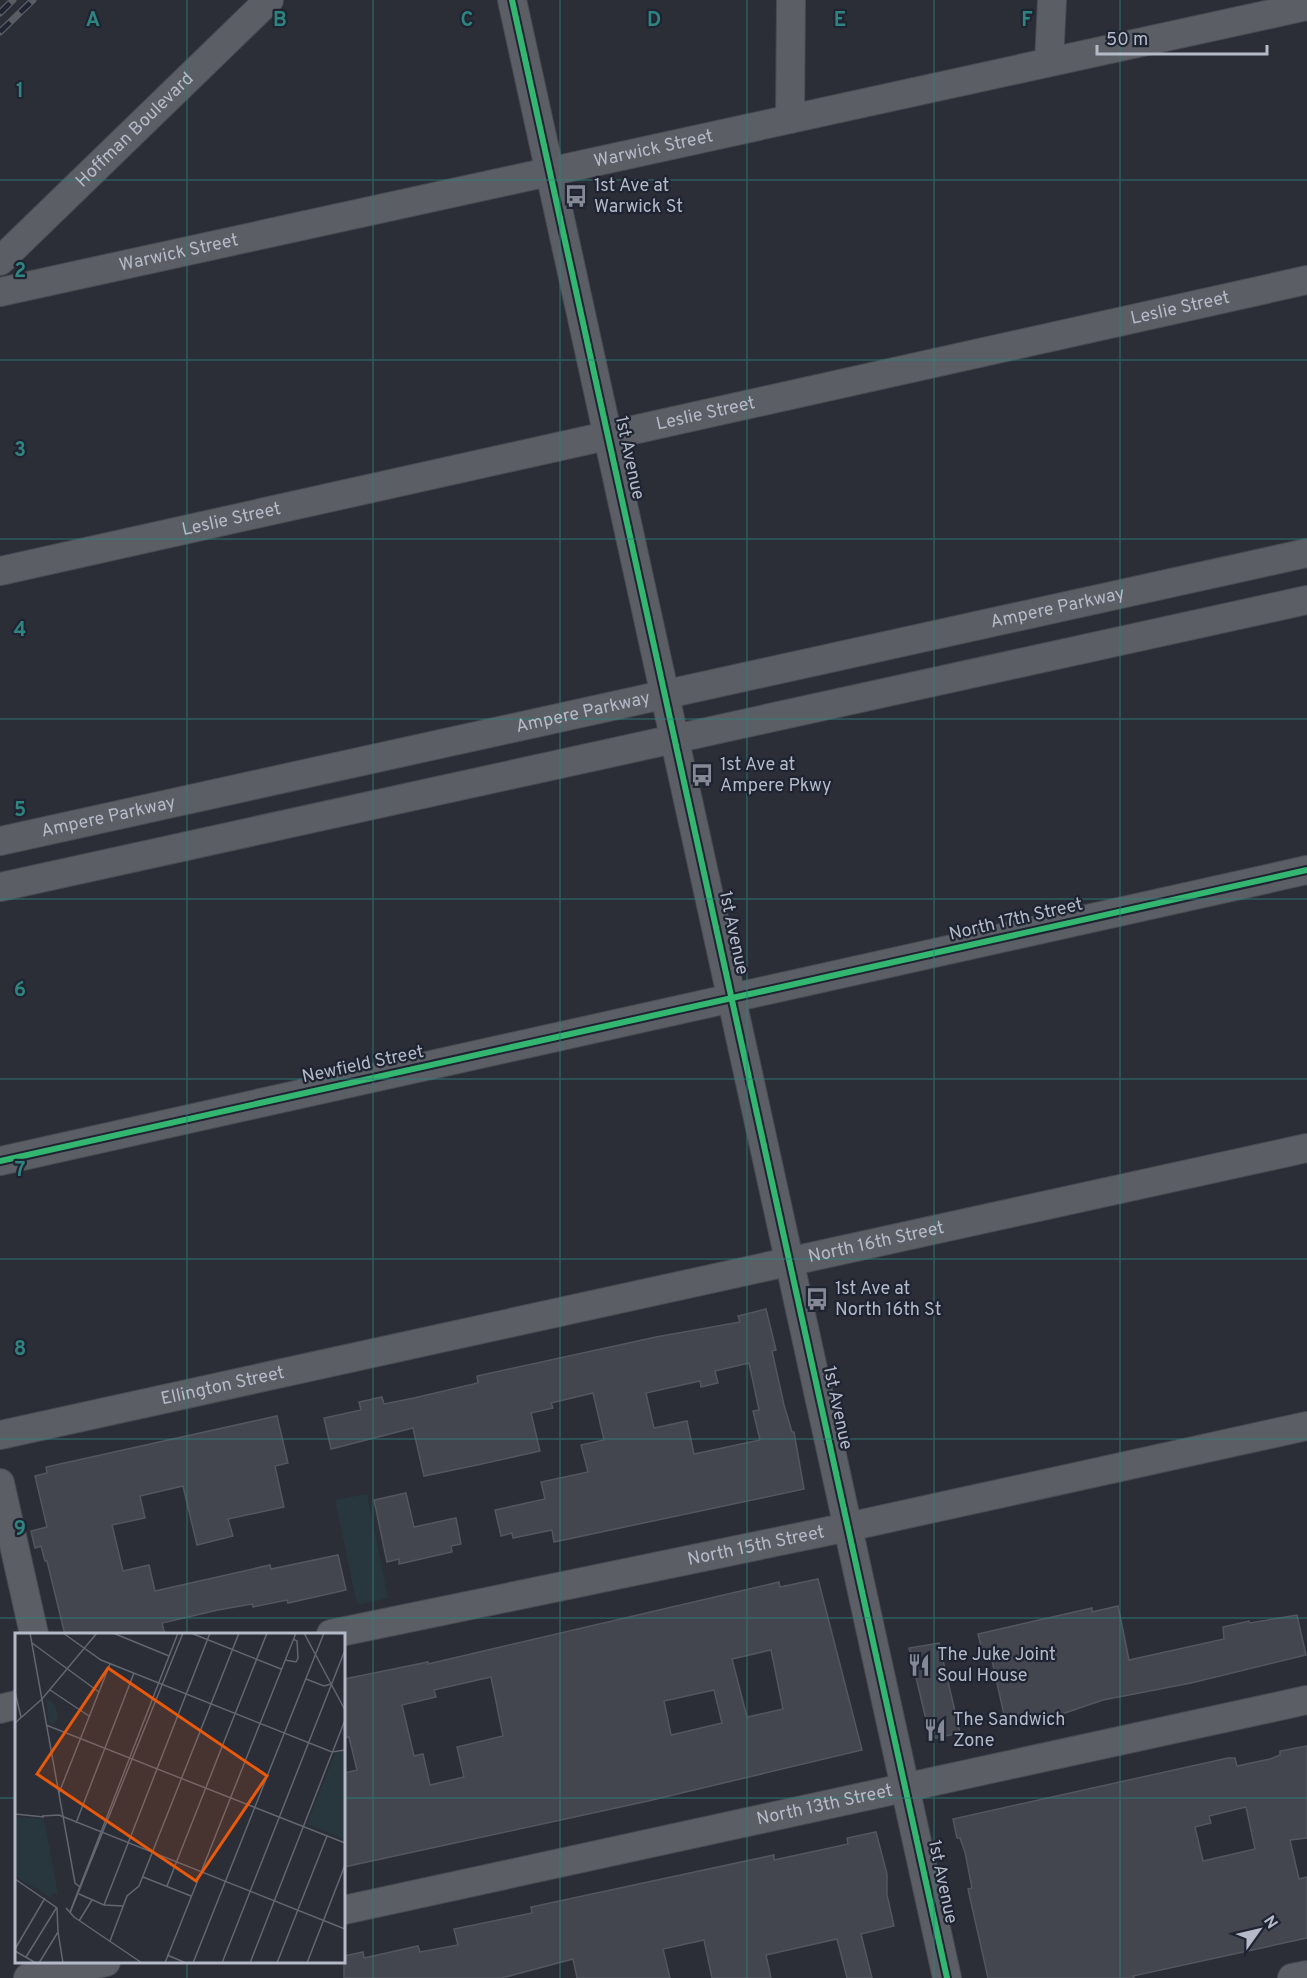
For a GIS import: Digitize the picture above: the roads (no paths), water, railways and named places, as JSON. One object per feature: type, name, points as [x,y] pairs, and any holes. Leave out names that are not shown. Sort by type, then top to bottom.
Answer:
[{"type":"street","name":"Hoffman Boulevard","points":[[0,261],[269,0]]},
{"type":"street","name":"1st Avenue","points":[[512,0],[948,1978]]},
{"type":"street","points":[[790,119],[791,0]]},
{"type":"street","points":[[1049,63],[1052,0]]},
{"type":"street","name":"Warwick Street","points":[[0,292],[1307,6]]},
{"type":"street","name":"Leslie Street","points":[[0,571],[1307,280]]},
{"type":"street","name":"Ampere Parkway","points":[[0,841],[1307,554]]},
{"type":"street","points":[[0,887],[1307,600]]},
{"type":"street","name":"North 17th Street","points":[[732,999],[1307,870]]},
{"type":"street","name":"Newfield Street","points":[[0,1161],[732,999]]},
{"type":"street","name":"North 16th Street","points":[[445,1335],[1307,1148]]},
{"type":"street","name":"Ellington Street","points":[[0,1435],[445,1335]]},
{"type":"street","name":"North 15th Street","points":[[337,1633],[848,1527],[1307,1426]]},
{"type":"street","points":[[0,1483],[34,1633]]},
{"type":"street","name":"North 13th Street","points":[[345,1910],[1307,1700]]},
{"type":"street","points":[[0,1709],[15,1705]]},
{"type":"street","points":[[28,1978],[99,1963]]},
{"type":"street","points":[[104,1963],[107,1978]]},
{"type":"street","points":[[1292,1978],[1307,1975]]},
{"type":"railway","points":[[0,13],[13,0]]},
{"type":"railway","points":[[0,32],[33,0]]},
{"type":"place","name":"1st Ave at Warwick St","points":[[576,196]]},
{"type":"place","name":"1st Ave at Ampere Pkwy","points":[[702,775]]},
{"type":"place","name":"1st Ave at North 16th St","points":[[817,1299]]},
{"type":"place","name":"The Juke Joint Soul House","points":[[919,1665]]},
{"type":"place","name":"The Sandwich Zone","points":[[935,1730]]}]
